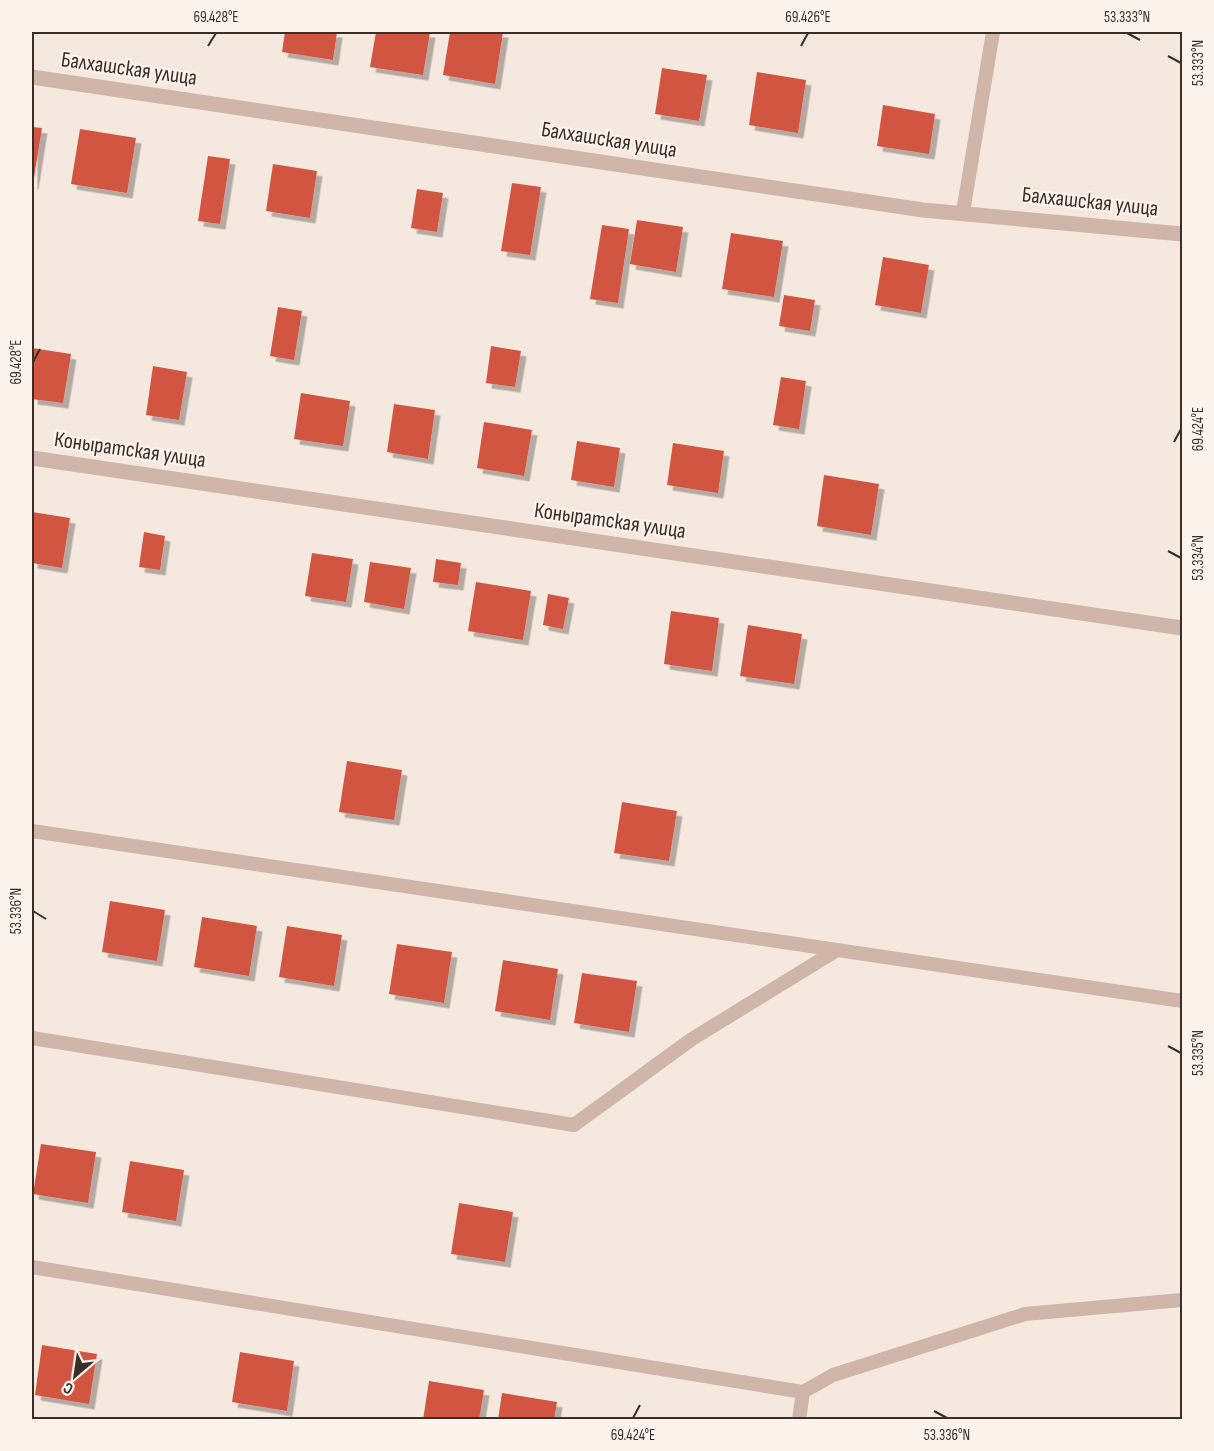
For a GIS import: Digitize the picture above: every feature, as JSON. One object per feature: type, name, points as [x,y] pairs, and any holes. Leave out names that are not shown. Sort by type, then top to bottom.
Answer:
[{"type":"street","name":"Балхашская улица","points":[[32,77],[923,210],[1182,234]]},
{"type":"street","name":"Коныратская улица","points":[[32,458],[1182,628]]},
{"type":"lane","points":[[963,212],[993,32]]},
{"type":"lane","points":[[32,831],[1182,1000]]},
{"type":"lane","points":[[32,1038],[574,1125],[692,1039],[837,950]]},
{"type":"lane","points":[[32,1267],[803,1392],[833,1375],[1025,1314],[1182,1299]]},
{"type":"lane","points":[[799,1419],[803,1392]]},
{"type":"building","points":[[285,32],[337,32],[333,60],[282,52]]},
{"type":"building","points":[[376,32],[430,32],[423,75],[370,67]]},
{"type":"building","points":[[450,32],[503,32],[495,84],[443,75]]},
{"type":"building","points":[[662,68],[707,75],[699,121],[655,114]]},
{"type":"building","points":[[757,72],[806,80],[798,133],[749,125]]},
{"type":"building","points":[[883,105],[935,114],[929,154],[877,146]]},
{"type":"building","points":[[32,127],[42,128],[33,184],[32,184]]},
{"type":"building","points":[[80,129],[136,138],[127,193],[71,184]]},
{"type":"building","points":[[208,156],[230,159],[220,224],[198,221]]},
{"type":"building","points":[[273,164],[317,171],[310,218],[266,211]]},
{"type":"building","points":[[512,183],[541,187],[530,255],[501,251]]},
{"type":"building","points":[[417,189],[443,193],[437,232],[411,228]]},
{"type":"building","points":[[637,220],[683,227],[676,272],[630,264]]},
{"type":"building","points":[[602,225],[629,229],[618,303],[590,299]]},
{"type":"building","points":[[731,233],[783,241],[774,297],[722,289]]},
{"type":"building","points":[[883,257],[929,265],[921,313],[875,305]]},
{"type":"building","points":[[784,295],[815,300],[810,331],[779,326]]},
{"type":"building","points":[[278,307],[302,311],[294,360],[270,356]]},
{"type":"building","points":[[491,346],[521,351],[515,387],[486,383]]},
{"type":"building","points":[[32,348],[71,354],[63,403],[32,399]]},
{"type":"building","points":[[153,366],[187,372],[179,420],[146,415]]},
{"type":"building","points":[[781,377],[806,381],[799,429],[773,425]]},
{"type":"building","points":[[301,393],[350,401],[343,446],[294,439]]},
{"type":"building","points":[[394,404],[435,410],[428,459],[387,452]]},
{"type":"building","points":[[484,422],[532,430],[524,476],[477,468]]},
{"type":"building","points":[[577,441],[620,448],[614,487],[571,480]]},
{"type":"building","points":[[673,443],[724,451],[718,493],[667,485]]},
{"type":"building","points":[[824,475],[879,484],[871,535],[817,526]]},
{"type":"building","points":[[32,512],[70,518],[62,568],[32,563]]},
{"type":"building","points":[[144,532],[165,536],[160,570],[139,567]]},
{"type":"building","points":[[312,553],[353,559],[346,602],[305,596]]},
{"type":"building","points":[[436,559],[461,563],[458,585],[433,582]]},
{"type":"building","points":[[370,562],[411,568],[404,609],[364,602]]},
{"type":"building","points":[[476,582],[531,591],[523,640],[468,631]]},
{"type":"building","points":[[548,594],[569,598],[563,629],[543,625]]},
{"type":"building","points":[[671,611],[719,618],[712,671],[664,664]]},
{"type":"building","points":[[748,625],[802,634],[794,684],[740,676]]},
{"type":"building","points":[[347,761],[402,770],[394,820],[339,812]]},
{"type":"building","points":[[622,802],[677,811],[669,861],[614,853]]},
{"type":"building","points":[[110,901],[165,910],[157,961],[102,952]]},
{"type":"building","points":[[202,917],[257,926],[249,976],[194,967]]},
{"type":"building","points":[[287,926],[342,935],[334,986],[279,977]]},
{"type":"building","points":[[397,944],[452,952],[444,1003],[389,994]]},
{"type":"building","points":[[503,960],[558,969],[550,1020],[495,1011]]},
{"type":"building","points":[[582,973],[637,981],[629,1032],[574,1023]]},
{"type":"building","points":[[41,1144],[96,1152],[88,1203],[33,1194]]},
{"type":"building","points":[[130,1161],[184,1170],[176,1221],[122,1212]]},
{"type":"building","points":[[459,1203],[513,1212],[505,1262],[451,1254]]},
{"type":"building","points":[[42,1345],[97,1354],[89,1404],[35,1395]]},
{"type":"building","points":[[240,1352],[294,1361],[287,1411],[232,1402]]},
{"type":"building","points":[[429,1381],[484,1390],[479,1420],[423,1420]]},
{"type":"building","points":[[502,1393],[557,1402],[554,1420],[498,1420]]}]
